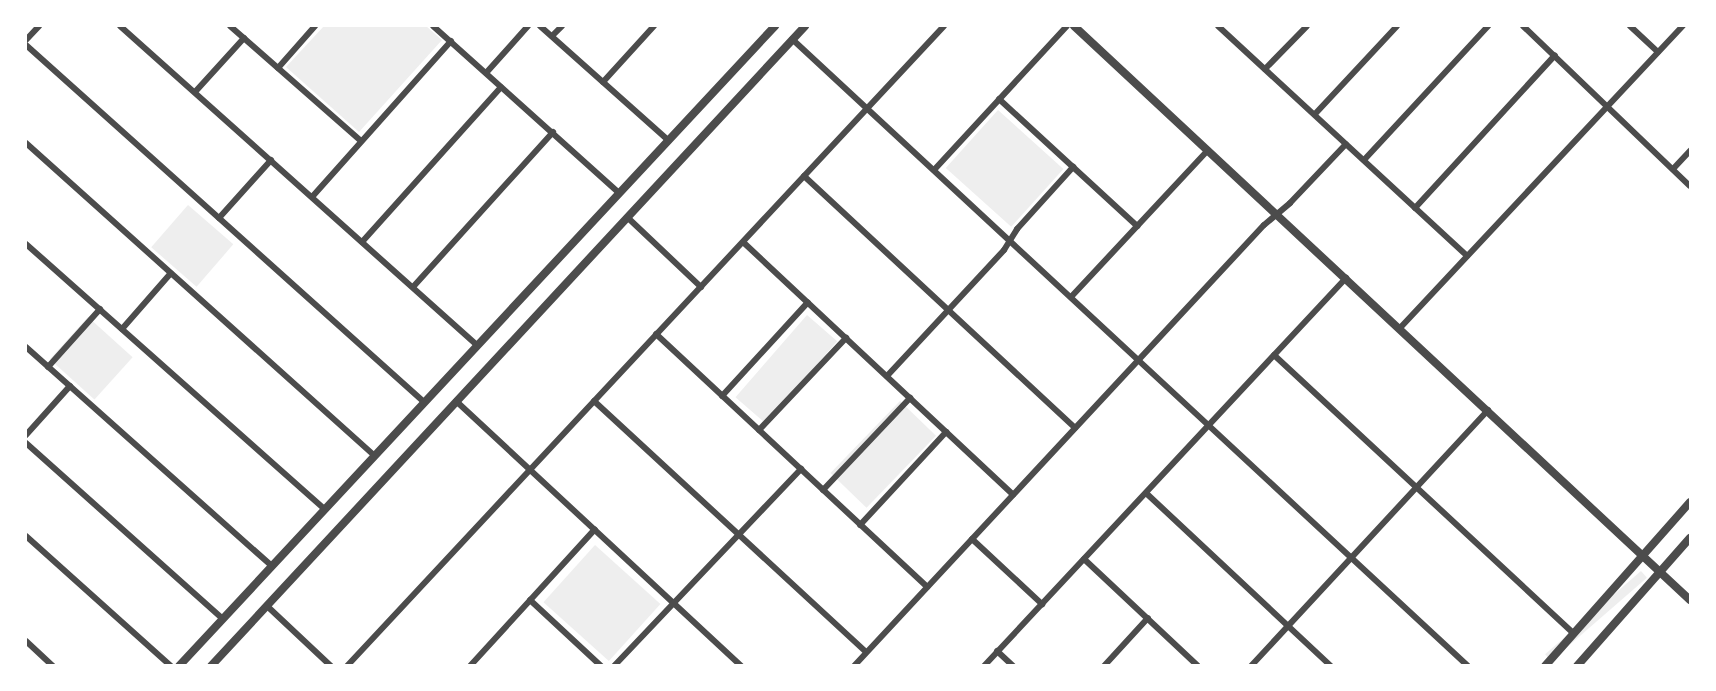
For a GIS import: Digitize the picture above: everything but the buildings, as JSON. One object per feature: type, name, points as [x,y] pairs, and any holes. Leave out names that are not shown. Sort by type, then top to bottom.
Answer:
[{"type":"street","points":[[26,40],[39,26]]},
{"type":"street","points":[[120,26],[477,345]]},
{"type":"street","points":[[230,26],[361,141]]},
{"type":"street","points":[[278,68],[315,26]]},
{"type":"street","points":[[434,26],[619,192]]},
{"type":"street","points":[[486,72],[528,26]]},
{"type":"street","points":[[540,26],[668,140]]},
{"type":"street","points":[[552,36],[562,26]]},
{"type":"street","points":[[603,82],[654,26]]},
{"type":"street","points":[[178,666],[775,26]]},
{"type":"street","points":[[211,666],[805,26]]},
{"type":"street","points":[[348,666],[944,26]]},
{"type":"street","points":[[934,170],[1067,26]]},
{"type":"street","points":[[1074,26],[1690,600]]},
{"type":"street","points":[[1218,26],[1467,256]]},
{"type":"street","points":[[1265,69],[1307,26]]},
{"type":"street","points":[[1315,114],[1397,26]]},
{"type":"street","points":[[1364,160],[1488,26]]},
{"type":"street","points":[[1523,26],[1598,95],[1607,107],[1690,186]]},
{"type":"street","points":[[1630,26],[1658,52]]},
{"type":"street","points":[[1400,328],[1683,26]]},
{"type":"street","points":[[195,92],[244,38]]},
{"type":"street","points":[[792,39],[1468,666]]},
{"type":"street","points":[[312,197],[451,41]]},
{"type":"street","points":[[26,45],[424,402]]},
{"type":"street","points":[[1415,208],[1555,55]]},
{"type":"street","points":[[362,242],[501,87]]},
{"type":"street","points":[[999,99],[1137,226]]},
{"type":"street","points":[[413,287],[552,132]]},
{"type":"street","points":[[26,143],[374,455]]},
{"type":"street","points":[[854,666],[1138,360],[1346,144]]},
{"type":"street","points":[[1071,297],[1208,150]]},
{"type":"street","points":[[1673,170],[1690,151]]},
{"type":"street","points":[[219,218],[271,160]]},
{"type":"street","points":[[887,376],[1004,250],[1073,167]]},
{"type":"street","points":[[804,176],[1075,428]]},
{"type":"street","points":[[627,217],[701,286]]},
{"type":"street","points":[[742,242],[1013,495]]},
{"type":"street","points":[[26,244],[324,509]]},
{"type":"street","points":[[122,329],[171,273]]},
{"type":"street","points":[[984,666],[1346,278]]},
{"type":"street","points":[[722,396],[808,302]]},
{"type":"street","points":[[48,367],[100,309]]},
{"type":"street","points":[[656,334],[927,587]]},
{"type":"street","points":[[759,430],[846,338]]},
{"type":"street","points":[[26,347],[272,566]]},
{"type":"street","points":[[1274,355],[1573,633]]},
{"type":"street","points":[[26,435],[70,386]]},
{"type":"street","points":[[823,490],[910,398]]},
{"type":"street","points":[[456,401],[674,603],[733,663],[741,666]]},
{"type":"street","points":[[594,401],[866,652]]},
{"type":"street","points":[[1251,666],[1488,410]]},
{"type":"street","points":[[860,525],[946,432]]},
{"type":"street","points":[[26,443],[222,618]]},
{"type":"street","points":[[614,666],[801,469]]},
{"type":"street","points":[[1146,492],[1331,666]]},
{"type":"street","points":[[1545,666],[1690,502]]},
{"type":"street","points":[[470,666],[595,529]]},
{"type":"street","points":[[26,536],[171,666]]},
{"type":"street","points":[[1577,666],[1690,538]]},
{"type":"street","points":[[972,539],[1042,603]]},
{"type":"street","points":[[1084,559],[1198,666]]},
{"type":"street","points":[[530,600],[601,666]]},
{"type":"street","points":[[267,606],[331,666]]},
{"type":"street","points":[[1104,666],[1148,618]]},
{"type":"street","points":[[26,641],[53,666]]},
{"type":"street","points":[[997,651],[1013,666]]},
{"type":"shaded area","points":[[324,26],[426,26],[442,40],[359,132],[286,67]]},
{"type":"shaded area","points":[[998,110],[1063,169],[1011,227],[946,168]]},
{"type":"shaded area","points":[[188,205],[233,244],[197,287],[151,247]]},
{"type":"shaded area","points":[[807,315],[837,341],[766,424],[735,397]]},
{"type":"shaded area","points":[[88,317],[133,357],[94,400],[50,359]]},
{"type":"shaded area","points":[[900,401],[936,436],[867,508],[831,473]]},
{"type":"shaded area","points":[[595,545],[660,604],[609,661],[543,602]]},
{"type":"shaded area","points":[[1641,571],[1647,578],[1551,661],[1545,654]]}]
